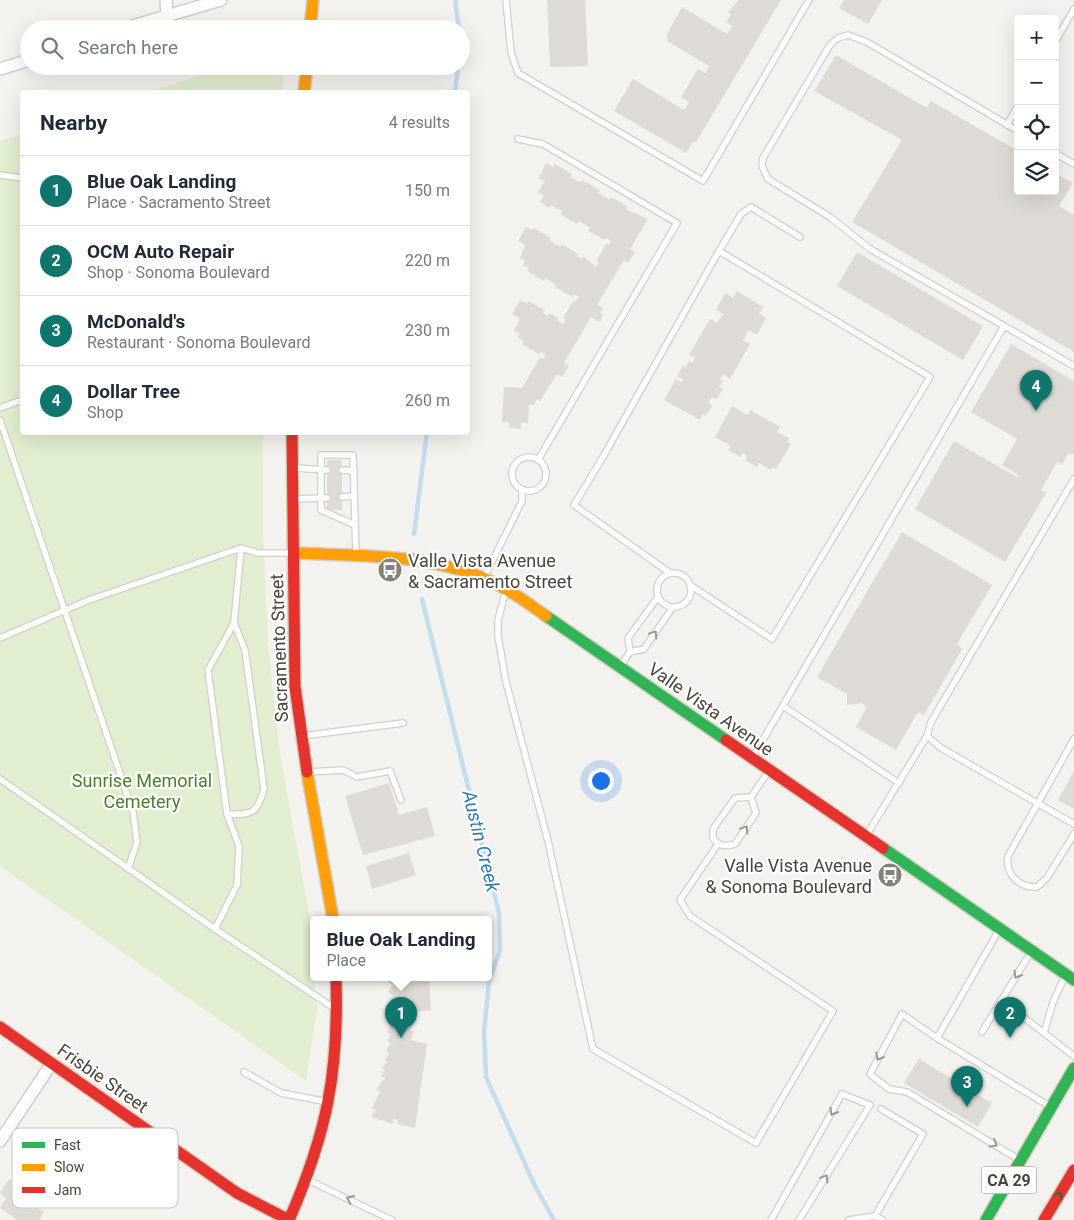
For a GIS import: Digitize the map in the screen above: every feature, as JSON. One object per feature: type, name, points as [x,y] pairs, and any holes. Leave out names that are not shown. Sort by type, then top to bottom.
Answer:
[{"type":"street","points":[[166,0],[167,16]]},
{"type":"street","points":[[153,20],[221,0]]},
{"type":"street","points":[[311,20],[313,0]]},
{"type":"street","points":[[0,69],[20,63]]},
{"type":"street","points":[[304,90],[306,75]]},
{"type":"street","name":"Sacramento Street","points":[[292,435],[295,687],[300,736],[333,916]]},
{"type":"street","name":"Valle Vista Avenue","points":[[294,553],[407,559],[451,568],[484,578],[506,590],[1032,950],[1070,978]]},
{"type":"street","points":[[289,1220],[307,1179],[325,1122],[337,1010],[336,981]]},
{"type":"street","name":"Frisbie Street","points":[[0,1027],[144,1128]]},
{"type":"street","points":[[0,1141],[52,1063]]},
{"type":"street","name":"CA 29","points":[[986,1220],[1074,1068]]},
{"type":"street","name":"Frisbie Street","points":[[178,1152],[237,1193],[289,1220]]},
{"type":"street","name":"CA 29","points":[[1044,1220],[1074,1170]]},
{"type":"lane","points":[[506,0],[510,52],[518,73],[704,181],[809,0]]},
{"type":"lane","points":[[1059,35],[1074,9]]},
{"type":"lane","points":[[1014,129],[867,42],[848,34],[838,38],[830,45],[764,158],[762,166],[765,175],[774,183],[830,217],[870,249],[1074,366]]},
{"type":"lane","points":[[1007,125],[1014,113]]},
{"type":"lane","points":[[518,139],[543,144],[677,223],[538,460]]},
{"type":"lane","points":[[1059,155],[1074,164]]},
{"type":"lane","points":[[0,176],[20,178]]},
{"type":"lane","points":[[719,251],[930,377],[772,639],[690,585],[685,577],[670,573],[574,506],[608,449],[719,251],[741,214],[751,207],[800,237]]},
{"type":"lane","points":[[752,758],[1004,326]]},
{"type":"lane","points":[[0,408],[20,401]]},
{"type":"lane","points":[[0,420],[133,812],[137,842],[128,869]]},
{"type":"lane","points":[[355,524],[320,510],[324,498],[324,469],[321,455],[353,455],[356,556]]},
{"type":"lane","points":[[524,458],[538,460],[546,470],[545,480],[538,488],[522,489],[518,486],[513,476],[515,465],[524,458]]},
{"type":"lane","points":[[293,468],[324,469]]},
{"type":"lane","points":[[342,470],[354,471]]},
{"type":"lane","points":[[866,836],[927,736],[930,722],[1072,489],[1074,479]]},
{"type":"lane","points":[[484,578],[522,501],[522,489]]},
{"type":"lane","points":[[342,497],[354,496]]},
{"type":"lane","points":[[294,499],[324,498]]},
{"type":"lane","points":[[215,929],[237,885],[239,846],[227,814],[208,670],[234,623],[241,548]]},
{"type":"lane","points":[[0,638],[64,611],[241,548],[258,553],[294,553]]},
{"type":"lane","points":[[620,667],[630,652],[628,638],[658,596],[658,582],[670,573]]},
{"type":"lane","points":[[658,596],[664,604],[678,607],[687,601],[690,585]]},
{"type":"lane","points":[[506,590],[498,620],[498,636],[505,673],[548,841],[593,1049],[756,1143],[833,1011],[690,916],[680,900],[718,844]]},
{"type":"lane","points":[[630,652],[644,649],[673,607]]},
{"type":"lane","points":[[227,814],[248,814],[259,806],[264,788],[245,650],[234,623]]},
{"type":"lane","points":[[782,706],[899,783]]},
{"type":"lane","points":[[300,736],[403,722]]},
{"type":"lane","points":[[927,736],[941,748],[1074,824]]},
{"type":"lane","points":[[1074,739],[1008,856],[1006,867],[1010,874],[1022,885],[1031,887],[1042,883],[1074,834]]},
{"type":"lane","points":[[307,772],[343,770],[357,777],[390,771],[400,800]]},
{"type":"lane","points":[[751,797],[769,770]]},
{"type":"lane","points":[[0,779],[215,929],[337,1010]]},
{"type":"lane","points":[[751,797],[756,813],[735,844],[726,846],[718,844],[713,838],[713,829],[735,798],[751,797]]},
{"type":"lane","points":[[937,1038],[1000,928]]},
{"type":"lane","points":[[982,1032],[1032,950]]},
{"type":"lane","points":[[1044,1033],[1053,1002],[1070,978]]},
{"type":"lane","points":[[1002,1000],[1074,1056]]},
{"type":"lane","points":[[1020,1160],[906,1092],[889,1089],[870,1074],[902,1014],[937,1038],[1051,1108]]},
{"type":"lane","points":[[244,1072],[281,1093],[328,1102]]},
{"type":"lane","points":[[771,1220],[842,1094],[870,1104],[799,1220]]},
{"type":"lane","points":[[875,1216],[923,1134],[881,1109]]},
{"type":"lane","points":[[307,1179],[392,1220]]},
{"type":"lane","points":[[849,1220],[875,1216],[883,1220]]},
{"type":"green space","points":[[201,75],[283,75],[282,90],[155,90]]},
{"type":"green space","name":"Sunrise Memorial Cemetery","points":[[20,135],[20,435],[263,435],[263,535],[268,645],[280,755],[309,914],[310,981],[315,981],[317,1009],[306,1081],[0,866],[0,141]]},
{"type":"building","points":[[547,0],[585,0],[588,66],[550,67]]},
{"type":"building","points":[[739,0],[781,0],[696,142],[693,142],[686,153],[614,111],[633,79],[684,110],[689,102],[681,97],[698,69],[705,73],[709,66],[667,41],[667,34],[682,7],[727,34],[732,26],[726,22],[731,14],[728,12]]},
{"type":"building","points":[[844,0],[882,0],[868,24],[839,8]]},
{"type":"building","points":[[836,55],[927,108],[931,101],[1014,149],[1014,195],[1059,195],[1059,175],[1073,183],[1059,206],[1074,215],[1074,352],[852,222],[902,140],[814,91]]},
{"type":"building","points":[[546,163],[553,167],[555,164],[572,174],[570,177],[581,183],[582,180],[600,190],[598,193],[609,199],[611,197],[627,206],[626,209],[648,219],[630,249],[635,252],[628,263],[624,260],[597,305],[603,308],[600,313],[603,315],[600,322],[591,317],[564,363],[569,366],[562,377],[557,374],[540,401],[537,399],[534,405],[529,405],[528,423],[521,423],[521,429],[509,427],[509,422],[502,422],[504,387],[522,388],[540,357],[543,359],[546,354],[541,352],[539,354],[522,344],[524,341],[517,337],[520,334],[514,331],[520,319],[512,314],[520,300],[527,304],[528,301],[545,310],[543,313],[548,316],[550,313],[563,324],[566,319],[563,318],[573,301],[575,302],[579,297],[574,294],[572,297],[555,287],[556,285],[545,278],[544,281],[527,271],[529,268],[523,265],[525,261],[520,258],[525,245],[518,241],[526,227],[532,230],[534,228],[551,238],[549,240],[560,247],[562,244],[578,254],[577,256],[582,259],[583,256],[596,267],[599,262],[596,261],[606,244],[609,245],[611,241],[588,231],[590,228],[579,221],[577,224],[560,214],[562,211],[551,205],[549,208],[540,202],[544,196],[538,192],[545,181],[539,178]]},
{"type":"building","points":[[857,252],[983,326],[963,360],[837,286]]},
{"type":"building","points":[[737,291],[763,307],[759,314],[766,318],[757,335],[749,330],[743,340],[750,344],[730,379],[723,374],[720,379],[723,381],[719,387],[723,389],[716,399],[712,397],[708,403],[712,406],[706,416],[703,414],[700,420],[664,400],[676,379],[682,383],[683,380],[677,376],[683,366],[686,367],[689,361],[692,363],[695,358],[689,355],[710,319],[717,323],[723,314],[716,310],[725,293],[733,298]]},
{"type":"building","points":[[1011,344],[1074,381],[1074,454],[1068,454],[1062,465],[1057,462],[1041,490],[1046,493],[1005,562],[915,509],[954,441],[1017,477],[1019,475],[1002,465],[1017,439],[971,412]]},
{"type":"building","points":[[732,406],[748,415],[750,410],[780,427],[777,432],[789,438],[787,442],[791,444],[776,469],[773,467],[771,470],[759,463],[757,467],[745,460],[747,456],[743,453],[740,457],[728,450],[731,446],[715,437]]},
{"type":"building","points":[[327,460],[342,460],[342,510],[327,510]]},
{"type":"building","points":[[902,532],[992,585],[957,644],[962,649],[924,715],[918,712],[896,750],[856,727],[867,707],[862,703],[847,705],[847,694],[817,677]]},
{"type":"building","points":[[1074,771],[1074,809],[1058,800]]},
{"type":"building","points":[[389,783],[399,815],[427,807],[435,836],[363,855],[345,796]]},
{"type":"building","points":[[409,853],[416,875],[372,889],[366,866]]},
{"type":"building","points":[[429,981],[431,1010],[412,1012],[411,1031],[414,1031],[411,1040],[427,1044],[415,1128],[397,1124],[398,1120],[393,1119],[393,1124],[371,1117],[376,1110],[372,1108],[380,1092],[376,1090],[385,1078],[381,1076],[385,1070],[382,1068],[387,1062],[385,1060],[389,1053],[386,1050],[391,1044],[387,1041],[391,1035],[387,1032],[391,1025],[403,1029],[405,1012],[389,1009],[392,1003],[389,1001],[393,995],[388,992],[393,985],[388,982]]},
{"type":"building","points":[[919,1059],[992,1103],[978,1127],[904,1083]]},
{"type":"building","points":[[9,1179],[12,1181],[12,1208],[38,1208],[44,1212],[39,1220],[18,1220],[0,1208],[6,1198],[0,1193]]},
{"type":"waterway","name":"Austin Creek","points":[[455,0],[458,20]]},
{"type":"waterway","name":"Austin Creek","points":[[455,90],[457,75]]},
{"type":"waterway","name":"Austin Creek","points":[[414,534],[427,435]]},
{"type":"waterway","name":"Austin Creek","points":[[422,599],[499,913],[500,950],[492,973]]},
{"type":"waterway","name":"Austin Creek","points":[[489,981],[484,1031],[486,1077],[535,1186],[554,1220]]},
{"type":"traffic: fast","points":[[546,616],[726,740]]},
{"type":"traffic: fast","points":[[883,848],[1074,980]]},
{"type":"traffic: fast","points":[[986,1220],[1074,1068]]},
{"type":"traffic: slow","points":[[311,20],[313,0]]},
{"type":"traffic: slow","points":[[304,90],[306,75]]},
{"type":"traffic: slow","points":[[294,553],[394,558],[443,565],[490,581],[519,597],[546,616]]},
{"type":"traffic: slow","points":[[307,772],[332,916]]},
{"type":"traffic: jam","points":[[292,435],[295,687],[307,772]]},
{"type":"traffic: jam","points":[[726,740],[883,848]]},
{"type":"traffic: jam","points":[[289,1220],[313,1159],[328,1102],[335,1043],[336,981]]},
{"type":"traffic: jam","points":[[0,1027],[144,1128]]},
{"type":"traffic: jam","points":[[178,1152],[237,1193],[289,1220]]},
{"type":"traffic: jam","points":[[1044,1220],[1074,1170]]},
{"type":"place","name":"Dollar Tree","points":[[1036,411]]},
{"type":"place","name":"Valle Vista Avenue & Sacramento Street","points":[[390,570]]},
{"type":"place","name":"Valle Vista Avenue & Sonoma Boulevard","points":[[890,875]]},
{"type":"place","name":"Blue Oak Landing","points":[[401,1038]]},
{"type":"place","name":"OCM Auto Repair","points":[[1010,1038]]},
{"type":"place","name":"McDonald's","points":[[967,1107]]}]
